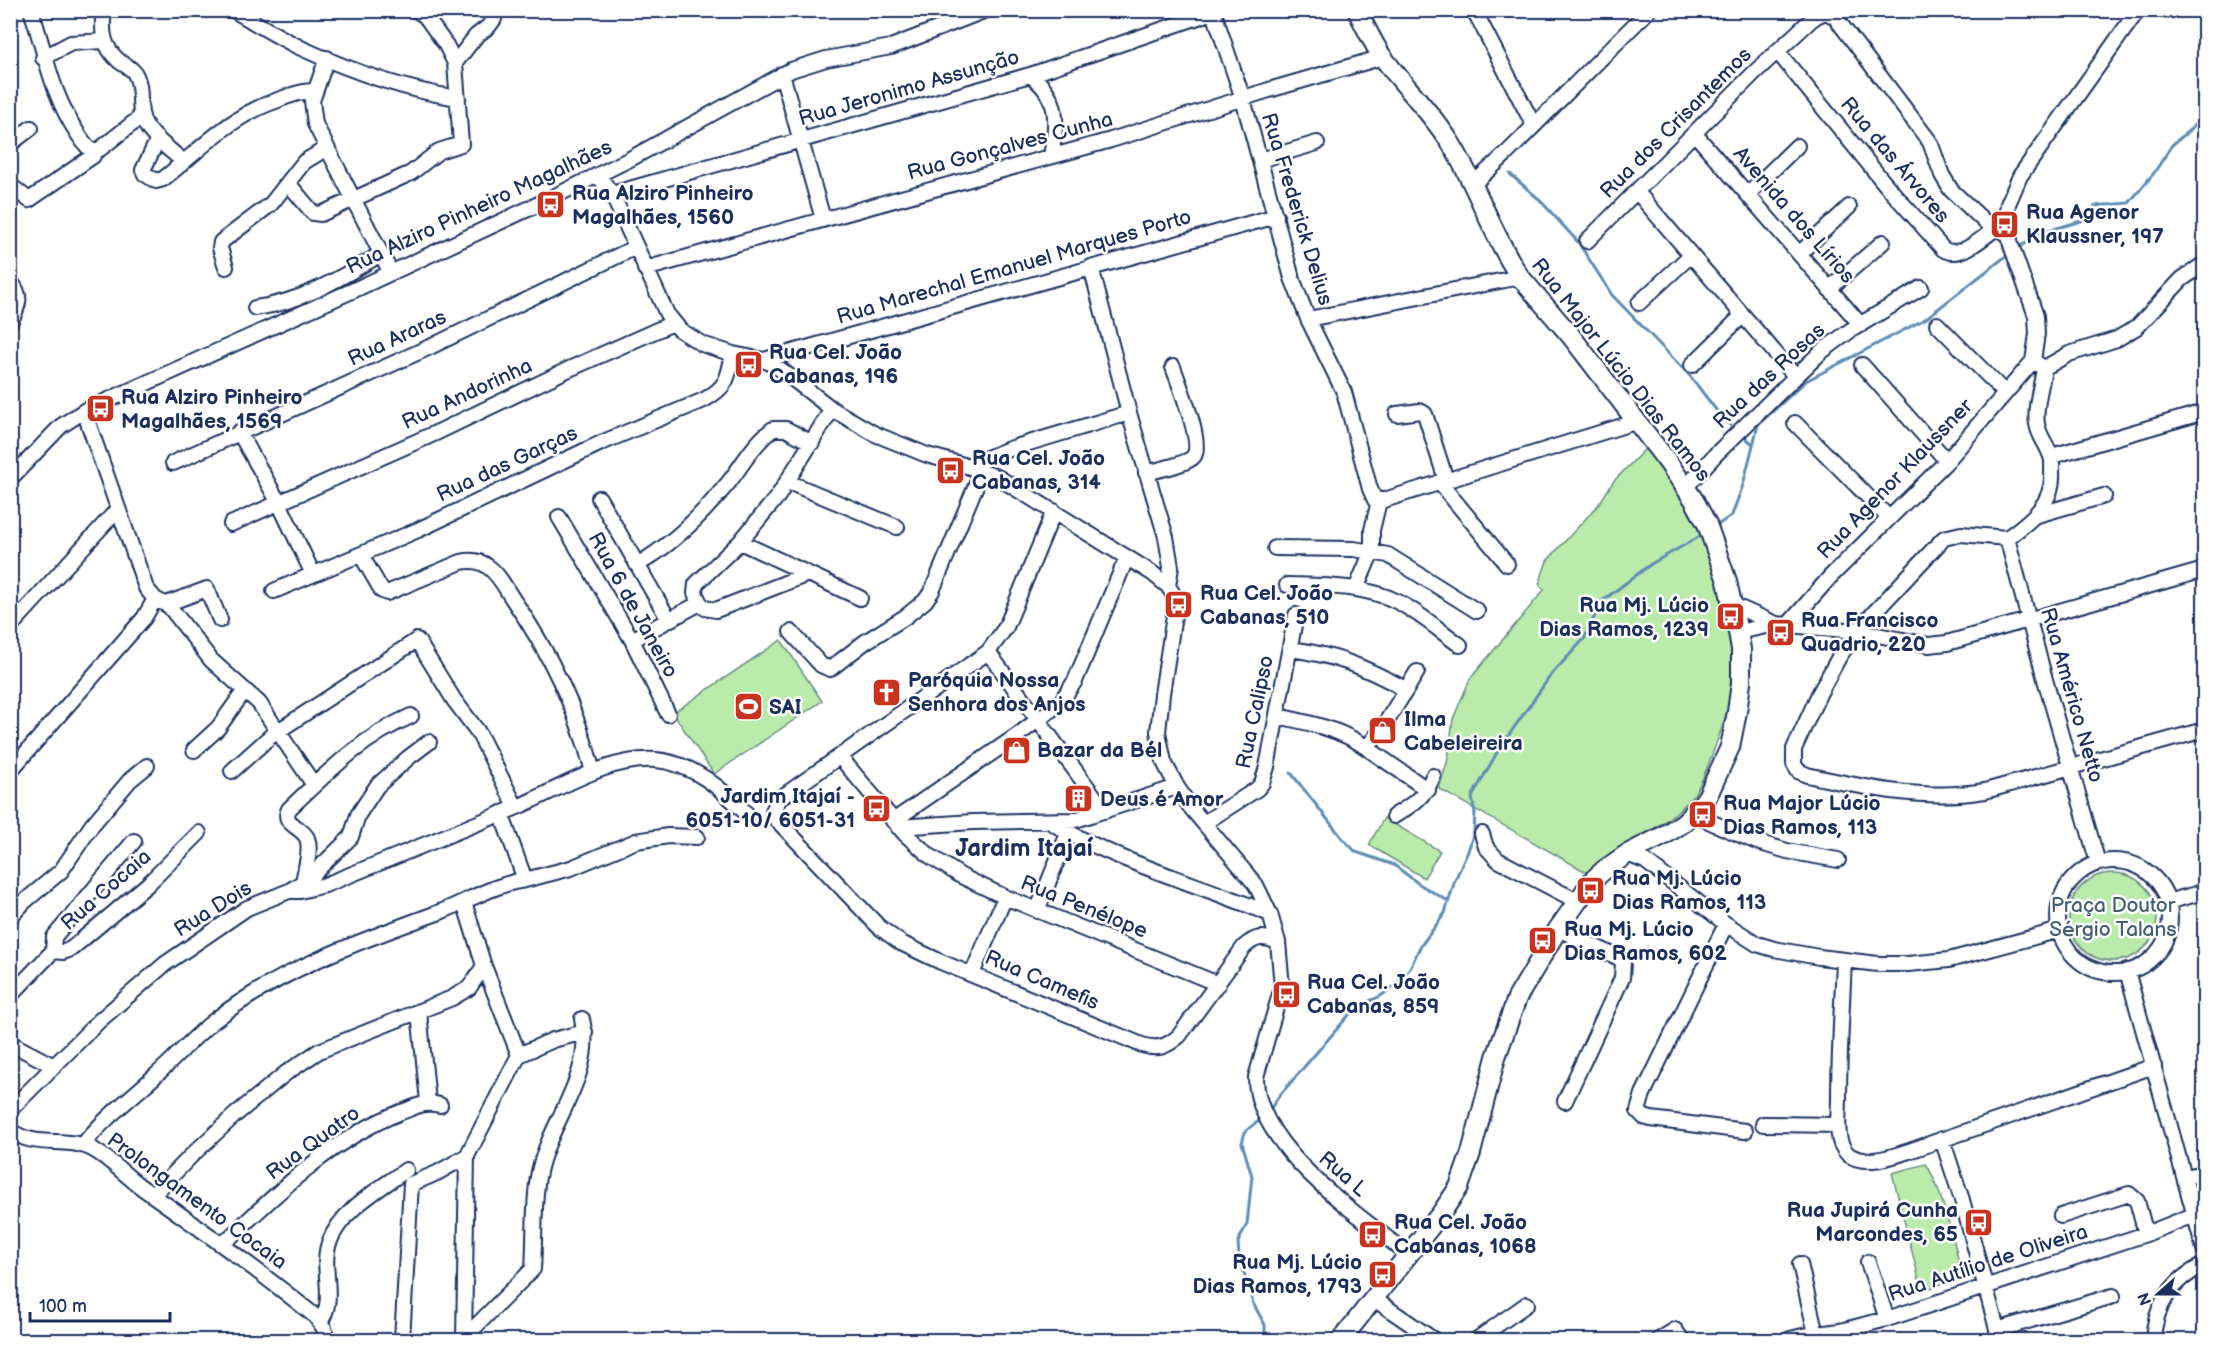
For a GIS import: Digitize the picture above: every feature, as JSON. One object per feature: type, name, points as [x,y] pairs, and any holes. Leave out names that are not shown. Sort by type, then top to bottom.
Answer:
[{"type":"main road","name":"Rua Major Lúcio Dias Ramos","points":[[1341,1341],[1459,1187],[1471,1153],[1496,1057],[1517,998],[1558,929],[1592,881],[1627,854],[1645,854],[1663,836],[1692,814],[1708,795],[1730,747],[1741,683],[1738,632],[1733,605],[1710,531],[1686,487],[1578,345],[1520,277],[1473,184],[1437,124],[1383,57],[1357,10]]},
{"type":"street","points":[[31,10],[43,58],[61,105],[76,131],[93,152]]},
{"type":"street","points":[[104,10],[104,41],[113,55],[135,75],[141,98],[142,116],[159,139],[184,162]]},
{"type":"street","points":[[233,10],[283,39],[327,58],[404,87],[458,98]]},
{"type":"street","points":[[455,63],[476,36],[489,26],[494,19],[495,10]]},
{"type":"street","name":"Rua Alziro Pinheiro Magalhães","points":[[10,479],[61,426],[84,411],[391,273],[598,175],[782,74],[826,59],[891,47],[986,10]]},
{"type":"street","points":[[1490,10],[1475,14],[1534,126]]},
{"type":"street","points":[[2138,10],[2019,176],[2008,204],[2007,242],[2036,316],[2039,365],[2036,421],[2039,434],[2052,456],[2053,477],[2051,491],[2046,502],[2036,515],[2007,538],[1961,534],[1944,538],[1857,631],[1829,675],[1794,749],[1794,764],[1798,771],[1807,776],[1888,792],[1947,796],[1985,791],[2205,730]]},
{"type":"street","name":"Rua Jeronimo Assunção","points":[[612,195],[1030,75],[1213,11]]},
{"type":"street","name":"Rua Frederick Delius","points":[[1213,11],[1243,99],[1292,278],[1308,319],[1344,392],[1370,489],[1373,498],[1379,501]]},
{"type":"street","points":[[1473,184],[1648,11]]},
{"type":"street","points":[[288,183],[309,209],[316,214],[329,211],[411,173],[440,151],[461,144],[455,63],[446,45],[423,12]]},
{"type":"street","name":"Rua das Árvores","points":[[1823,12],[1835,16],[1930,142],[1942,176],[1951,190],[2007,242]]},
{"type":"street","name":"Rua dos Crisantemos","points":[[1587,241],[1778,51],[1811,20],[1823,12]]},
{"type":"street","points":[[43,58],[71,44],[104,41]]},
{"type":"street","name":"Rua das Árvores","points":[[1778,51],[1886,185],[1943,249],[1948,252],[1959,251],[1975,243],[2007,242]]},
{"type":"street","name":"Rua Gonçalves Cunha","points":[[645,269],[1172,123],[1383,57]]},
{"type":"street","points":[[327,58],[314,91],[312,114],[391,273]]},
{"type":"street","points":[[782,74],[823,219]]},
{"type":"street","points":[[1030,75],[1047,91],[1054,111],[1056,122],[1051,156]]},
{"type":"street","points":[[159,139],[143,167],[145,174],[153,180],[160,181],[217,133],[244,114],[289,96],[314,91]]},
{"type":"street","points":[[10,184],[29,200],[93,156],[93,152],[142,116]]},
{"type":"street","points":[[10,144],[31,128]]},
{"type":"street","name":"Avenida dos Lírios","points":[[1695,134],[1861,325]]},
{"type":"street","points":[[1260,160],[1317,143]]},
{"type":"street","points":[[1748,194],[1797,146]]},
{"type":"street","points":[[226,267],[219,248],[221,242],[260,213],[304,162],[327,148]]},
{"type":"street","points":[[598,175],[612,195],[645,269],[673,324],[688,336],[702,344],[733,354],[764,360],[776,366],[832,409],[893,442],[999,478],[1127,557],[1168,586],[1173,594],[1175,609],[1158,732],[1164,762],[1177,787],[1257,885],[1278,942]]},
{"type":"street","points":[[1637,192],[1795,376]]},
{"type":"street","points":[[1800,253],[1849,207]]},
{"type":"street","name":"Rua Marechal Emanuel Marques Porto","points":[[764,360],[1276,216]]},
{"type":"street","points":[[1829,289],[1883,242]]},
{"type":"street","name":"Rua Araras","points":[[173,463],[432,346],[636,247]]},
{"type":"street","points":[[255,308],[313,293],[343,278],[381,254]]},
{"type":"street","points":[[1639,303],[1691,255]]},
{"type":"street","points":[[2039,365],[2116,339],[2137,327],[2182,279],[2205,264]]},
{"type":"street","points":[[1091,267],[1129,413],[1170,554],[1168,586]]},
{"type":"street","points":[[1308,319],[1520,277]]},
{"type":"street","points":[[10,281],[20,297],[17,310],[10,322]]},
{"type":"street","name":"Rua das Rosas","points":[[1686,487],[1795,376],[1837,339],[1921,288]]},
{"type":"street","points":[[1692,365],[1742,316]]},
{"type":"street","name":"Rua Andorinha","points":[[231,524],[673,324]]},
{"type":"street","points":[[1937,324],[2005,393]]},
{"type":"street","name":"Rua das Garças","points":[[274,591],[361,555],[590,448],[704,400],[717,393],[726,384],[733,354]]},
{"type":"street","points":[[1862,365],[1947,461]]},
{"type":"street","name":"Rua Agenor Klaussner","points":[[1781,625],[1947,461],[2005,393],[2039,365]]},
{"type":"street","points":[[1146,473],[1190,460],[1196,450],[1195,434],[1173,367]]},
{"type":"street","points":[[808,574],[716,610],[710,610],[700,603],[695,593],[696,584],[740,542],[788,482],[832,409]]},
{"type":"street","points":[[84,411],[147,588],[211,660],[245,690],[268,715],[314,785]]},
{"type":"street","points":[[1397,414],[1420,411],[1425,414],[1442,481],[1507,564]]},
{"type":"street","points":[[2052,456],[2205,412]]},
{"type":"street","points":[[967,466],[1009,449],[1129,413]]},
{"type":"street","points":[[1356,589],[1372,551],[1372,530],[1379,501],[1635,422]]},
{"type":"street","points":[[1795,423],[1888,518]]},
{"type":"street","points":[[638,565],[672,541],[706,508],[758,443],[773,429],[786,429],[812,443]]},
{"type":"street","points":[[239,432],[279,502],[313,574]]},
{"type":"street","points":[[999,478],[1001,462],[1009,449]]},
{"type":"street","points":[[791,632],[821,665],[830,669],[865,642],[916,610],[932,591],[982,471]]},
{"type":"street","points":[[788,482],[897,527]]},
{"type":"street","points":[[2036,515],[2104,496]]},
{"type":"street","points":[[599,498],[669,620]]},
{"type":"street","points":[[10,627],[118,509]]},
{"type":"street","points":[[840,757],[988,652],[1006,627],[1054,511]]},
{"type":"street","name":"Rua 6 de Janeiro","points":[[560,518],[632,640],[669,714]]},
{"type":"street","name":"Rua Américo Netto","points":[[2007,538],[2098,863]]},
{"type":"street","points":[[740,542],[860,598]]},
{"type":"street","points":[[1275,548],[1354,549],[1388,555],[1413,568],[1477,611]]},
{"type":"street","points":[[361,555],[382,591],[387,593],[461,562],[482,563],[495,573],[532,626],[548,657],[578,724],[594,772]]},
{"type":"street","points":[[895,824],[1060,703],[1075,681],[1127,557]]},
{"type":"street","points":[[1738,632],[1781,625],[1857,631],[1929,645],[1963,640],[2205,570]]},
{"type":"street","points":[[1287,585],[1356,589],[1379,594],[1399,602],[1460,645]]},
{"type":"street","points":[[10,771],[144,618],[161,602],[207,589],[220,621]]},
{"type":"street","points":[[632,640],[700,603]]},
{"type":"street","points":[[1733,605],[1781,625]]},
{"type":"street","name":"Rua Calipso","points":[[1204,822],[1260,787],[1267,767],[1296,615]]},
{"type":"street","points":[[232,771],[278,732],[417,640],[454,700],[478,732],[516,807]]},
{"type":"street","points":[[1290,649],[1339,658],[1378,674],[1405,689]]},
{"type":"street","points":[[988,652],[1105,812]]},
{"type":"street","points":[[1367,748],[1385,724],[1417,672]]},
{"type":"street","points":[[194,750],[218,728],[245,690]]},
{"type":"street","points":[[303,882],[308,854],[307,841],[287,819],[289,809],[357,747],[411,716]]},
{"type":"street","points":[[1277,716],[1324,728],[1356,741],[1428,790]]},
{"type":"street","name":"Rua Dois","points":[[10,1110],[122,1000],[165,964],[246,908],[289,891],[303,882],[352,835],[358,815],[377,786],[429,742]]},
{"type":"street","name":"Rua Penélope","points":[[840,757],[895,824],[930,856],[961,876],[1037,911],[1218,984]]},
{"type":"street","name":"Rua Camefis","points":[[840,757],[774,804],[775,818],[879,927],[901,943],[972,974],[1155,1049],[1167,1046],[1179,1036],[1244,947],[1252,940],[1266,937],[1278,942]]},
{"type":"street","points":[[289,891],[300,891],[325,885],[516,807],[594,772],[633,762],[655,760],[677,764],[715,784],[748,815]]},
{"type":"street","points":[[10,917],[25,901],[61,871],[100,816],[130,780],[147,766]]},
{"type":"street","points":[[1394,816],[1414,804],[1428,790],[1433,776]]},
{"type":"street","points":[[895,824],[1075,820],[1177,787]]},
{"type":"street","points":[[501,813],[525,880]]},
{"type":"street","points":[[1692,814],[1757,842],[1787,851],[1838,860]]},
{"type":"street","points":[[1049,821],[1068,832],[1162,873],[1269,914]]},
{"type":"street","points":[[1037,911],[1068,832]]},
{"type":"street","name":"Rua Cocaia","points":[[10,996],[52,951],[63,952],[71,949],[148,884],[199,833]]},
{"type":"street","points":[[1482,834],[1486,847],[1498,860],[1577,902]]},
{"type":"street","points":[[83,1145],[97,1129],[214,1021],[267,985],[298,968],[509,882],[572,868],[636,841],[668,836],[697,837]]},
{"type":"street","points":[[52,951],[54,937],[134,841]]},
{"type":"street","points":[[1645,854],[1726,924],[1757,944],[1774,949],[1844,961],[1908,964],[1950,960],[2060,930]]},
{"type":"street","points":[[2118,861],[2137,866],[2159,885],[2167,902],[2168,926],[2160,948],[2142,965],[2127,971],[2118,973],[2099,970],[2081,962],[2068,948],[2060,930],[2058,912],[2063,893],[2081,871],[2098,863],[2118,861]]},
{"type":"street","points":[[2167,902],[2205,892]]},
{"type":"street","points":[[972,974],[1005,897]]},
{"type":"street","points":[[464,902],[484,966],[519,1054]]},
{"type":"street","points":[[1726,924],[1643,1094],[1638,1111],[1644,1117],[1651,1119],[1745,1131]]},
{"type":"street","points":[[1558,929],[1619,958],[1623,963],[1623,970],[1614,995],[1566,1101]]},
{"type":"street","name":"Rua L","points":[[1278,942],[1282,987],[1256,1077],[1256,1089],[1266,1117],[1293,1157],[1310,1175],[1409,1255]]},
{"type":"street","points":[[1844,961],[1838,1072],[1838,1125],[1841,1143],[1850,1156],[1867,1160],[1888,1157],[2154,1066]]},
{"type":"street","points":[[153,1195],[192,1155],[286,1073],[329,1046],[465,991],[484,966]]},
{"type":"street","points":[[2127,971],[2205,1249]]},
{"type":"street","name":"Rua Quatro","points":[[224,1244],[284,1187],[343,1141],[380,1120],[434,1103],[419,1011]]},
{"type":"street","points":[[584,1026],[580,1068],[572,1095],[552,1134],[538,1175],[533,1269],[464,1339],[467,1156],[519,1054],[584,1026]]},
{"type":"street","points":[[10,1043],[54,1066]]},
{"type":"street","points":[[1763,1124],[1838,1125]]},
{"type":"street","name":"Prolongamento Cocaia","points":[[10,1130],[19,1136],[38,1142],[83,1145],[104,1157],[132,1180],[224,1244],[320,1322]]},
{"type":"street","points":[[1942,1139],[1962,1200],[1998,1335],[2113,1296]]},
{"type":"street","points":[[402,1341],[411,1184],[467,1156]]},
{"type":"street","points":[[327,1341],[320,1322],[327,1309],[328,1245],[341,1221],[352,1210],[406,1170]]},
{"type":"street","points":[[2185,1178],[2205,1173]]},
{"type":"street","points":[[2061,1215],[2128,1194],[2137,1201],[2146,1234]]},
{"type":"street","name":"Rua Autílio de Oliveira","points":[[1790,1339],[1840,1331],[1887,1319],[2146,1234],[2196,1214]]},
{"type":"street","points":[[1868,1262],[1887,1319]]},
{"type":"street","points":[[1800,1264],[1816,1334]]},
{"type":"street","points":[[2153,1341],[2157,1313],[2171,1289],[2192,1271],[2205,1265]]},
{"type":"street","points":[[1374,1299],[1434,1341]]},
{"type":"street","points":[[1476,1341],[1527,1304]]},
{"type":"street","points":[[1659,1341],[1679,1335]]},
{"type":"green space","points":[[1647,447],[1672,480],[1690,511],[1718,577],[1730,623],[1733,646],[1734,669],[1731,698],[1708,765],[1691,798],[1667,819],[1612,854],[1588,873],[1439,789],[1448,759],[1453,719],[1470,679],[1544,590],[1539,584],[1547,561],[1599,504],[1613,482]]},
{"type":"green space","name":"SAI","points":[[781,640],[822,701],[714,774],[673,713]]},
{"type":"green space","points":[[1384,818],[1440,851],[1424,878],[1369,845]]},
{"type":"green space","name":"Praça Doutor Sérgio Talans","points":[[2113,873],[2130,876],[2144,886],[2154,900],[2157,917],[2154,934],[2144,948],[2130,958],[2113,961],[2096,958],[2082,948],[2072,934],[2069,917],[2072,900],[2082,886],[2096,876]]},
{"type":"green space","points":[[1926,1164],[1937,1186],[1948,1219],[1961,1277],[1922,1291],[1892,1173]]},
{"type":"waterway","points":[[2016,249],[2044,232],[2081,221],[2095,206],[2129,203],[2154,173],[2172,145],[2192,128],[2204,113]]},
{"type":"waterway","points":[[1510,174],[1539,199],[1578,242],[1612,295],[1690,376],[1723,419],[1736,430]]},
{"type":"waterway","points":[[1715,527],[1732,515],[1743,485],[1758,425],[1806,381],[1925,319],[2010,253]]},
{"type":"waterway","points":[[1741,434],[1753,444]]},
{"type":"waterway","points":[[1269,1111],[1279,1096],[1356,1007],[1379,997],[1395,986],[1410,968],[1420,947],[1445,913],[1455,880],[1468,851],[1474,832],[1475,813],[1472,797],[1499,749],[1551,675],[1584,639],[1602,601],[1651,564],[1704,534]]},
{"type":"waterway","points":[[1291,773],[1356,852],[1394,865],[1419,884],[1448,901]]},
{"type":"waterway","points":[[1255,1340],[1260,1339],[1265,1333],[1265,1325],[1253,1303],[1239,1256],[1238,1242],[1247,1224],[1252,1176],[1242,1143],[1245,1132],[1264,1119]]},
{"type":"place","name":"Rua Alziro Pinheiro Magalhães, 1560","points":[[551,205]]},
{"type":"place","name":"Rua Agenor Klaussner, 197","points":[[2005,224]]},
{"type":"place","name":"Rua Cel. João Cabanas, 196","points":[[748,364]]},
{"type":"place","name":"Rua Alziro Pinheiro Magalhães, 1569","points":[[100,409]]},
{"type":"place","name":"Rua Cel. João Cabanas, 314","points":[[951,470]]},
{"type":"place","name":"Rua Cel. João Cabanas, 510","points":[[1179,605]]},
{"type":"place","name":"Rua Mj. Lúcio Dias Ramos, 1239","points":[[1730,617]]},
{"type":"place","name":"Rua Francisco Quadrio, 220","points":[[1780,632]]},
{"type":"place","name":"Paróquia Nossa Senhora dos Anjos","points":[[887,692]]},
{"type":"place","name":"SAI","points":[[748,707]]},
{"type":"place","name":"Ilma Cabeleireira","points":[[1383,731]]},
{"type":"place","name":"Bazar da Bél","points":[[1016,750]]},
{"type":"place","name":"Deus é Amor","points":[[1079,799]]},
{"type":"place","name":"Jardim Itajaí - 6051-10/ 6051-31","points":[[876,808]]},
{"type":"place","name":"Rua Major Lúcio Dias Ramos, 113","points":[[1702,815]]},
{"type":"place","name":"Rua Mj. Lúcio Dias Ramos, 113","points":[[1591,890]]},
{"type":"place","name":"Rua Mj. Lúcio Dias Ramos, 602","points":[[1543,941]]},
{"type":"place","name":"Rua Cel. João Cabanas, 859","points":[[1286,994]]},
{"type":"place","name":"Rua Jupirá Cunha Marcondes, 65","points":[[1979,1222]]},
{"type":"place","name":"Rua Cel. João Cabanas, 1068","points":[[1373,1234]]},
{"type":"place","name":"Rua Mj. Lúcio Dias Ramos, 1793","points":[[1383,1274]]},
{"type":"district","name":"Jardim Itajaí","points":[[1024,848]]}]
